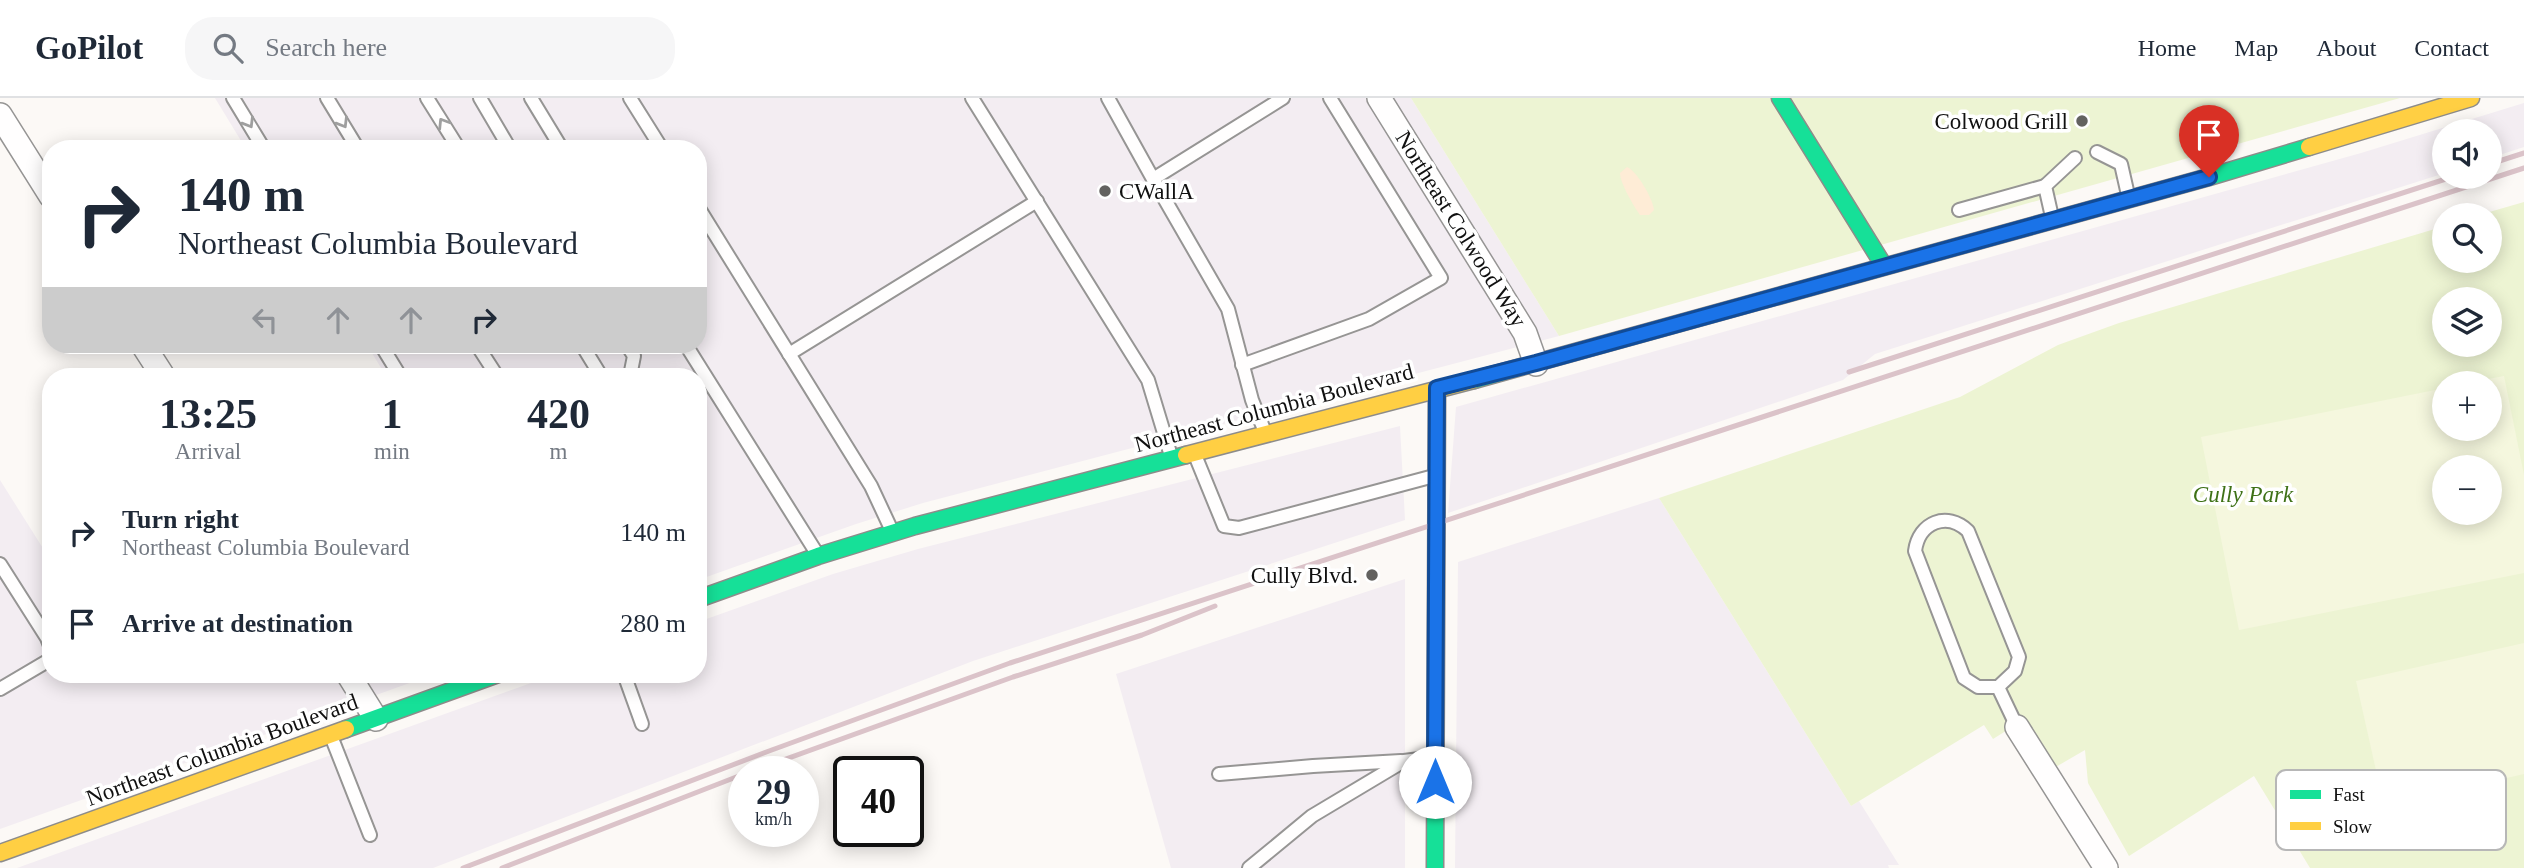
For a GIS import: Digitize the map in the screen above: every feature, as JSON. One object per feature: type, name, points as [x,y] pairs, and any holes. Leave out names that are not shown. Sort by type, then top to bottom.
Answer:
[{"type":"main road","points":[[1780,98],[1884,266]]},
{"type":"main road","name":"Northeast Columbia Boulevard","points":[[707,593],[893,532],[1536,363],[2129,199],[2471,98]]},
{"type":"main road","points":[[1435,868],[1437,388]]},
{"type":"main road","name":"Northeast Columbia Boulevard","points":[[0,853],[474,683]]},
{"type":"street","name":"Northeast Colwood Way","points":[[1379,98],[1525,332],[1536,363]]},
{"type":"street","points":[[0,115],[42,182]]},
{"type":"street","points":[[354,683],[376,719]]},
{"type":"street","points":[[2017,727],[2106,868]]},
{"type":"lane","points":[[233,98],[259,140]]},
{"type":"lane","points":[[327,98],[353,140]]},
{"type":"lane","points":[[427,98],[453,140]]},
{"type":"lane","points":[[480,98],[505,140]]},
{"type":"lane","points":[[531,98],[557,140]]},
{"type":"lane","points":[[630,98],[656,140]]},
{"type":"lane","points":[[972,98],[1148,380],[1172,460]]},
{"type":"lane","points":[[1108,98],[1227,309],[1252,400],[1266,436]]},
{"type":"lane","points":[[1153,179],[1283,98]]},
{"type":"lane","points":[[1242,365],[1369,319],[1441,278],[1330,98]]},
{"type":"lane","points":[[2097,152],[2121,164],[2129,199]]},
{"type":"lane","points":[[1959,210],[2045,186],[2075,158]]},
{"type":"lane","points":[[2045,186],[2053,220]]},
{"type":"lane","points":[[789,354],[1037,201]]},
{"type":"lane","points":[[707,222],[871,486],[893,532]]},
{"type":"lane","points":[[707,379],[818,556]]},
{"type":"lane","points":[[1195,454],[1224,526],[1239,528],[1436,475]]},
{"type":"lane","points":[[1953,521],[1968,531],[2019,657],[2014,671],[1998,687],[1979,687],[1964,678],[1938,613],[1915,551],[1920,533],[1935,522],[1953,521]]},
{"type":"lane","points":[[0,564],[42,630]]},
{"type":"lane","points":[[0,688],[42,664]]},
{"type":"lane","points":[[627,683],[642,724]]},
{"type":"lane","points":[[1998,687],[2017,727]]},
{"type":"lane","points":[[330,736],[370,835]]},
{"type":"lane","points":[[1219,774],[1435,757]]},
{"type":"lane","points":[[1249,868],[1312,816],[1404,761]]},
{"type":"shaded area","points":[[215,98],[1411,98],[1559,336],[923,503],[707,577],[707,368],[381,368],[373,354],[707,354],[707,140],[241,140]]},
{"type":"shaded area","points":[[2524,103],[2524,147],[2502,154],[2502,119],[2472,119]]},
{"type":"shaded area","points":[[2432,131],[2432,177],[1875,354],[1843,380],[1448,513],[1456,407]]},
{"type":"shaded area","points":[[1400,426],[1405,520],[973,661],[433,868],[17,868],[531,683],[707,683],[707,619],[833,574],[918,549]]},
{"type":"shaded area","points":[[0,480],[42,547],[42,683],[410,683],[0,829]]},
{"type":"shaded area","points":[[1659,498],[1851,806],[1859,801],[1899,865],[1888,865],[1889,868],[1455,868],[1458,562]]},
{"type":"shaded area","points":[[1405,579],[1405,868],[1171,868],[1116,674]]},
{"type":"green space","points":[[1411,98],[2400,98],[1559,336]]},
{"type":"green space","name":"Cully Park","points":[[2524,202],[2524,868],[2310,868],[2299,850],[2506,850],[2506,770],[2276,770],[2276,812],[2254,776],[2129,856],[2088,783],[2085,750],[2054,768],[2025,719],[1993,739],[1984,725],[1851,806],[1659,498],[1960,397],[2058,345],[2119,323],[2432,230],[2432,273],[2502,273],[2502,208]]},
{"type":"green space","points":[[2504,376],[2524,475],[2524,573],[2239,630],[2201,437],[2432,391],[2432,441],[2502,441]]},
{"type":"green space","points":[[2524,643],[2524,774],[2506,778],[2506,770],[2376,770],[2356,681]]},
{"type":"sand","points":[[1627,167],[1640,179],[1651,199],[1654,210],[1649,215],[1640,215],[1625,189],[1620,173]]},
{"type":"railway","points":[[2502,160],[2524,153]]},
{"type":"railway","points":[[463,868],[769,751],[1010,663],[2524,168]]},
{"type":"railway","points":[[1849,372],[2432,183]]},
{"type":"railway","points":[[794,756],[1013,677],[1142,635],[1215,606]]},
{"type":"railway","points":[[502,868],[728,780]]},
{"type":"traffic: fast","points":[[1780,98],[1884,266]]},
{"type":"traffic: fast","points":[[1474,380],[2309,147]]},
{"type":"traffic: fast","points":[[1435,868],[1437,389]]},
{"type":"traffic: fast","points":[[707,596],[818,556],[915,526],[1186,455]]},
{"type":"traffic: fast","points":[[346,729],[473,683]]},
{"type":"traffic: slow","points":[[2309,147],[2471,98]]},
{"type":"traffic: slow","points":[[1186,455],[1474,380]]},
{"type":"traffic: slow","points":[[0,853],[346,729]]},
{"type":"place","name":"Colwood Grill","points":[[2082,121]]},
{"type":"place","name":"CWallA","points":[[1105,191]]},
{"type":"place","name":"Cully Blvd.","points":[[1372,575]]},
{"type":"route","points":[[1435,782],[1437,388],[2209,177]]}]
